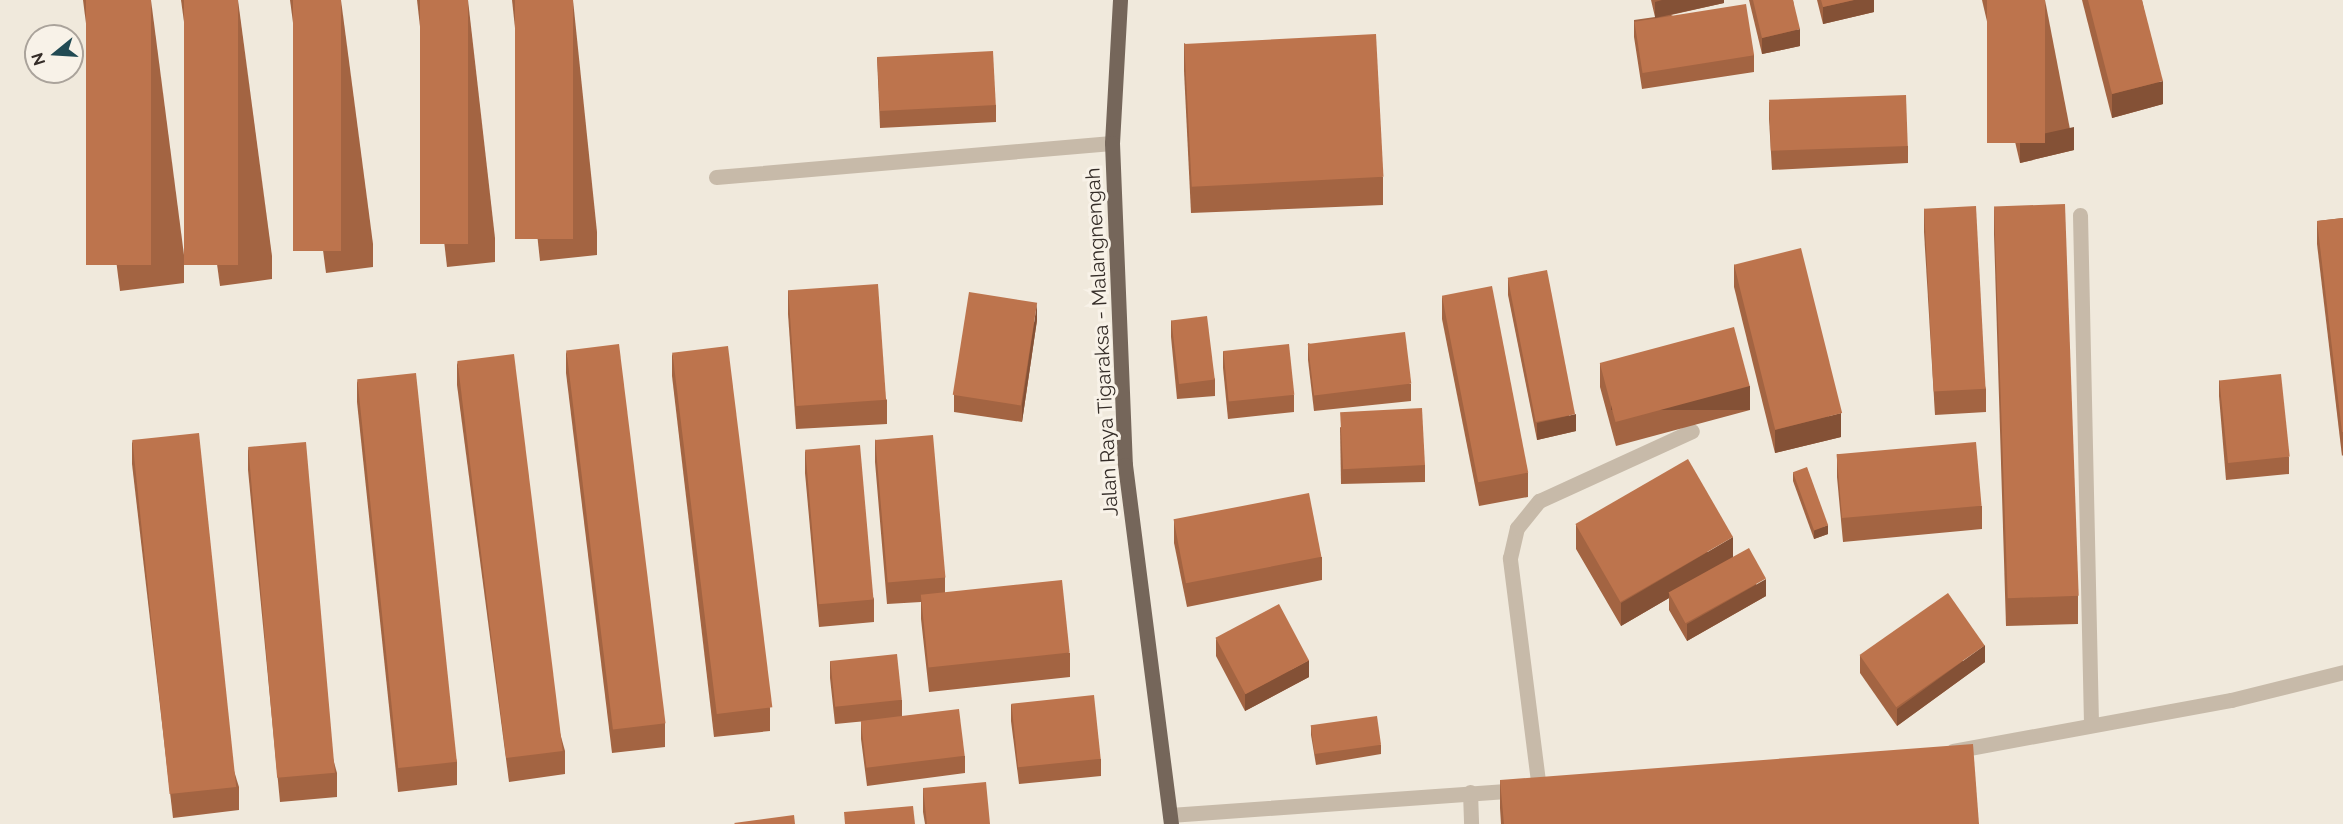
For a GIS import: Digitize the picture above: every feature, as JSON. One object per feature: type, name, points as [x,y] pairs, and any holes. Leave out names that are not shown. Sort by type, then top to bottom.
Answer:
[{"type":"main road","name":"Jalan Raya Tigaraksa - Malangnengah","points":[[1120,0],[1112,143],[1125,465],[1170,819]]},
{"type":"street","points":[[716,177],[1112,143]]},
{"type":"street","points":[[2080,215],[2091,723]]},
{"type":"street","points":[[1170,819],[1470,792],[1544,789],[1510,558],[1517,528],[1539,501],[1692,431]]},
{"type":"street","points":[[1937,755],[2091,723],[2231,700],[2343,672]]},
{"type":"street","points":[[1470,792],[1471,824]]},
{"type":"building","points":[[86,0],[151,0],[151,265],[86,265]]},
{"type":"building","points":[[184,0],[238,0],[238,265],[184,265]]},
{"type":"building","points":[[293,0],[341,0],[341,251],[293,251]]},
{"type":"building","points":[[420,0],[468,0],[468,244],[420,244]]},
{"type":"building","points":[[515,0],[573,0],[573,239],[515,239]]},
{"type":"building","points":[[1753,0],[1793,0],[1800,29],[1762,38]]},
{"type":"building","points":[[1821,0],[1854,0],[1823,7]]},
{"type":"building","points":[[1987,0],[2045,0],[2045,143],[1987,143]]},
{"type":"building","points":[[2088,0],[2142,0],[2163,81],[2112,94]]},
{"type":"building","points":[[1746,4],[1754,55],[1643,73],[1634,22]]},
{"type":"building","points":[[1376,34],[1383,177],[1192,187],[1184,44]]},
{"type":"building","points":[[993,51],[996,105],[880,111],[877,57]]},
{"type":"building","points":[[1906,95],[1908,146],[1771,151],[1769,100]]},
{"type":"building","points":[[2065,204],[2079,596],[2008,598],[1994,206]]},
{"type":"building","points":[[1976,206],[1986,389],[1934,391],[1924,209]]},
{"type":"building","points":[[2343,218],[2343,432],[2342,432],[2317,221]]},
{"type":"building","points":[[1801,248],[1842,413],[1775,430],[1734,265]]},
{"type":"building","points":[[1547,270],[1575,414],[1536,422],[1508,278]]},
{"type":"building","points":[[878,284],[886,400],[796,406],[788,290]]},
{"type":"building","points":[[1492,286],[1528,473],[1478,482],[1442,296]]},
{"type":"building","points":[[969,292],[1037,303],[1021,406],[953,395]]},
{"type":"building","points":[[1207,316],[1215,380],[1179,384],[1171,320]]},
{"type":"building","points":[[1734,327],[1750,386],[1616,422],[1600,363]]},
{"type":"building","points":[[1405,332],[1411,384],[1314,396],[1308,344]]},
{"type":"building","points":[[619,344],[666,723],[613,730],[566,350]]},
{"type":"building","points":[[1289,344],[1294,395],[1229,402],[1223,351]]},
{"type":"building","points":[[728,346],[772,707],[717,714],[672,353]]},
{"type":"building","points":[[514,354],[563,751],[506,758],[457,361]]},
{"type":"building","points":[[416,373],[457,762],[398,768],[357,379]]},
{"type":"building","points":[[2281,374],[2290,457],[2228,463],[2219,380]]},
{"type":"building","points":[[1422,408],[1425,465],[1343,469],[1340,412]]},
{"type":"building","points":[[199,433],[236,787],[170,794],[132,440]]},
{"type":"building","points":[[933,435],[945,577],[888,583],[875,440]]},
{"type":"building","points":[[306,442],[335,773],[277,778],[248,447]]},
{"type":"building","points":[[1976,442],[1982,506],[1842,518],[1837,454]]},
{"type":"building","points":[[860,445],[874,599],[819,604],[805,450]]},
{"type":"building","points":[[1688,459],[1733,537],[1620,602],[1575,524]]},
{"type":"building","points":[[1807,467],[1828,525],[1814,530],[1793,472]]},
{"type":"building","points":[[1309,493],[1321,557],[1186,583],[1174,519]]},
{"type":"building","points":[[1749,548],[1766,579],[1686,623],[1669,593]]},
{"type":"building","points":[[1062,580],[1070,653],[928,667],[921,595]]},
{"type":"building","points":[[1948,593],[1985,645],[1896,707],[1860,655]]},
{"type":"building","points":[[1279,604],[1309,661],[1245,694],[1215,638]]},
{"type":"building","points":[[897,654],[902,700],[835,707],[830,661]]},
{"type":"building","points":[[1094,695],[1101,759],[1018,767],[1011,704]]},
{"type":"building","points":[[959,709],[965,756],[866,768],[861,721]]},
{"type":"building","points":[[1377,716],[1381,745],[1315,754],[1311,725]]},
{"type":"building","points":[[1973,744],[1979,824],[1504,824],[1500,780]]},
{"type":"building","points":[[986,782],[990,824],[927,824],[923,788]]},
{"type":"building","points":[[913,806],[915,824],[845,824],[844,812]]},
{"type":"building","points":[[794,815],[795,824],[734,823]]}]
